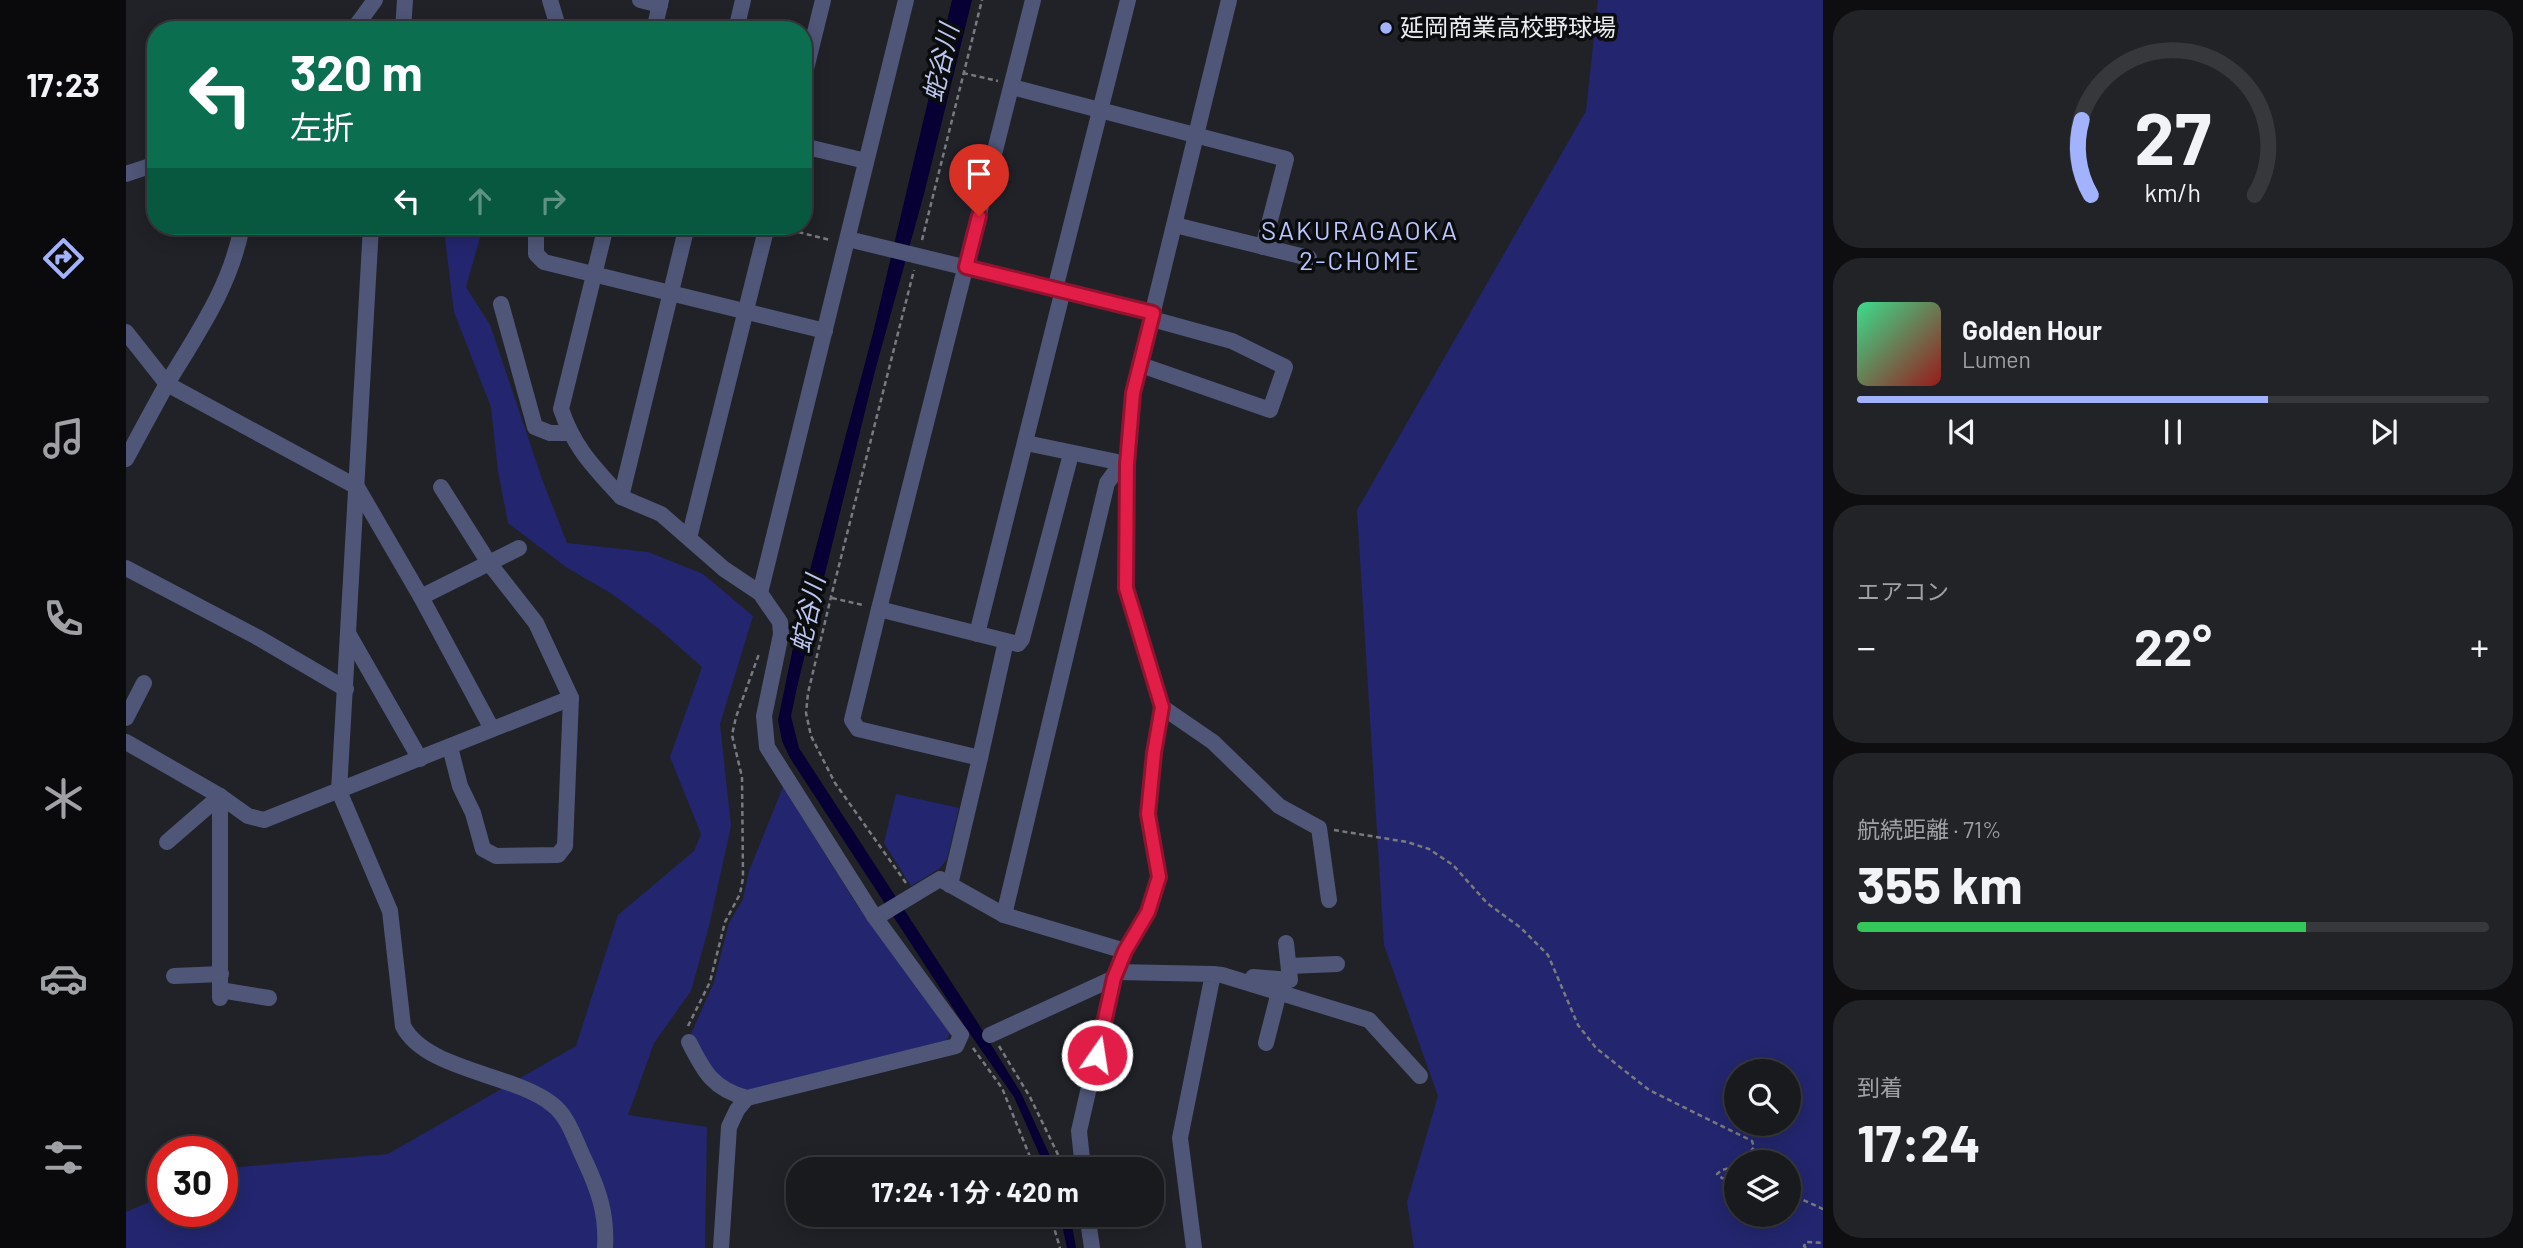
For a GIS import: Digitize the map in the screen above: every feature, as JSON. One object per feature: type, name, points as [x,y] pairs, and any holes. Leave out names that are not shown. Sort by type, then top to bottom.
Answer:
[{"type":"street","points":[[360,21],[375,0]]},
{"type":"street","points":[[404,21],[405,0]]},
{"type":"street","points":[[550,0],[556,21]]},
{"type":"street","points":[[640,0],[660,2],[656,21]]},
{"type":"street","points":[[738,21],[743,0]]},
{"type":"street","points":[[812,45],[823,0]]},
{"type":"street","points":[[760,593],[906,0]]},
{"type":"street","points":[[980,758],[858,729],[852,720],[1033,0]]},
{"type":"street","points":[[977,634],[1026,443],[1100,109],[1128,0]]},
{"type":"street","points":[[1082,1157],[1079,1131],[1115,975],[1125,951],[1148,912],[1159,877],[1148,814],[1162,707],[1126,588],[1127,464],[1133,393],[1229,0]]},
{"type":"street","points":[[1012,86],[1286,159],[1264,247]]},
{"type":"street","points":[[812,148],[866,161]]},
{"type":"street","points":[[126,174],[147,167]]},
{"type":"street","points":[[1175,225],[1309,258]]},
{"type":"street","points":[[126,459],[167,384],[215,306],[237,255],[240,235]]},
{"type":"street","points":[[371,235],[340,791],[390,911],[403,1026],[409,1036],[447,1060],[541,1096],[555,1106],[565,1119],[600,1194],[606,1230],[605,1248]]},
{"type":"street","points":[[536,235],[536,254],[544,262],[825,331]]},
{"type":"street","points":[[604,235],[561,409],[569,433],[583,454],[621,497],[661,514],[724,569],[760,593],[780,622],[782,635],[764,716],[767,747],[961,1035],[956,1046],[747,1098],[731,1094],[716,1085],[701,1067],[689,1042]]},
{"type":"street","points":[[621,497],[685,235]]},
{"type":"street","points":[[689,538],[766,235]]},
{"type":"street","points":[[847,242],[917,255],[1059,289],[1232,341],[1285,367],[1270,410],[1141,365]]},
{"type":"street","points":[[502,304],[535,427],[550,433],[569,433]]},
{"type":"street","points":[[126,332],[167,384],[357,487],[421,597],[492,729]]},
{"type":"street","points":[[1026,443],[1127,464]]},
{"type":"street","points":[[880,609],[1018,644],[1022,639],[1070,454]]},
{"type":"street","points":[[1004,915],[1107,483],[1115,472],[1127,464]]},
{"type":"street","points":[[442,487],[489,562],[536,623],[571,698],[565,846],[558,855],[496,856],[483,849],[473,813],[460,786],[450,747]]},
{"type":"street","points":[[421,597],[519,548]]},
{"type":"street","points":[[126,568],[257,637],[346,689]]},
{"type":"street","points":[[349,635],[420,759]]},
{"type":"street","points":[[950,885],[1006,641]]},
{"type":"street","points":[[126,718],[144,683]]},
{"type":"street","points":[[126,742],[220,796],[248,816],[264,820],[571,698]]},
{"type":"street","points":[[1162,707],[1213,742],[1279,806],[1319,828],[1329,900]]},
{"type":"street","points":[[167,842],[220,796]]},
{"type":"street","points":[[220,796],[220,988]]},
{"type":"street","points":[[878,915],[940,879],[1004,915],[1125,951]]},
{"type":"street","points":[[991,1035],[1115,975],[1218,975],[1290,980],[1286,943]]},
{"type":"street","points":[[1289,966],[1337,964]]},
{"type":"street","points":[[1218,975],[1369,1020],[1420,1076]]},
{"type":"street","points":[[1194,1248],[1180,1138],[1218,975]]},
{"type":"street","points":[[174,976],[269,998]]},
{"type":"street","points":[[1266,1043],[1279,992]]},
{"type":"street","points":[[721,1248],[729,1126],[747,1098]]},
{"type":"street","points":[[1089,1227],[1092,1248]]},
{"type":"path","points":[[908,898],[874,836],[835,782],[811,736],[806,713],[808,693],[831,597],[982,0]]},
{"type":"path","points":[[963,73],[1012,86]]},
{"type":"path","points":[[812,235],[847,242]]},
{"type":"path","points":[[831,597],[880,609]]},
{"type":"path","points":[[689,1042],[685,1034],[710,982],[725,922],[740,894],[743,878],[742,777],[732,735],[762,647]]},
{"type":"path","points":[[1319,828],[1407,842],[1429,849],[1453,866],[1488,903],[1521,928],[1548,955],[1578,1025],[1596,1048],[1649,1090],[1680,1108],[1742,1135],[1752,1142],[1754,1147],[1752,1150]]},
{"type":"path","points":[[991,1035],[1030,1097],[1059,1157]]},
{"type":"path","points":[[959,1040],[970,1044],[1002,1088],[1030,1157]]},
{"type":"path","points":[[1801,1199],[1823,1209]]},
{"type":"path","points":[[1054,1227],[1060,1248]]},
{"type":"path","points":[[1806,1248],[1806,1242],[1823,1243]]},
{"type":"shaded area","points":[[1598,0],[1823,0],[1823,1248],[1414,1248],[1407,1202],[1438,1096],[1384,945],[1357,510],[1586,111]]},
{"type":"shaded area","points":[[448,235],[481,235],[466,287],[490,325],[543,482],[567,543],[648,552],[703,574],[753,616],[720,724],[731,826],[709,926],[691,991],[654,1043],[628,1115],[707,1127],[705,1248],[126,1248],[126,1212],[147,1203],[147,1227],[238,1227],[238,1167],[388,1154],[576,1046],[618,915],[694,851],[701,834],[670,757],[702,667],[659,629],[612,594],[566,567],[508,523],[498,471],[491,407],[454,312],[445,238]]},
{"type":"shaded area","points":[[783,787],[857,905],[950,1033],[945,1043],[743,1093],[718,1077],[691,1034],[714,982],[729,923],[743,899],[749,871]]},
{"type":"shaded area","points":[[896,794],[959,808],[947,859],[940,868],[911,886],[884,843]]},
{"type":"water","name":"蛇谷川","points":[[952,0],[972,0],[924,194],[875,371],[791,716],[799,748],[1021,1093],[1050,1157],[1041,1157],[1014,1097],[790,758],[782,741],[778,720],[806,585],[873,333]]},
{"type":"water","points":[[1063,1227],[1072,1227],[1076,1248],[1067,1248]]},
{"type":"place","name":"延岡商業高校野球場","points":[[1386,28]]},
{"type":"district","name":"SAKURAGAOKA 2-CHOME","points":[[1360,246]]},
{"type":"route","points":[[979,216],[966,267],[1153,313],[1133,393],[1127,464],[1126,588],[1162,707],[1148,814],[1159,877],[1148,912],[1125,951],[1114,978],[1097,1055]]}]
